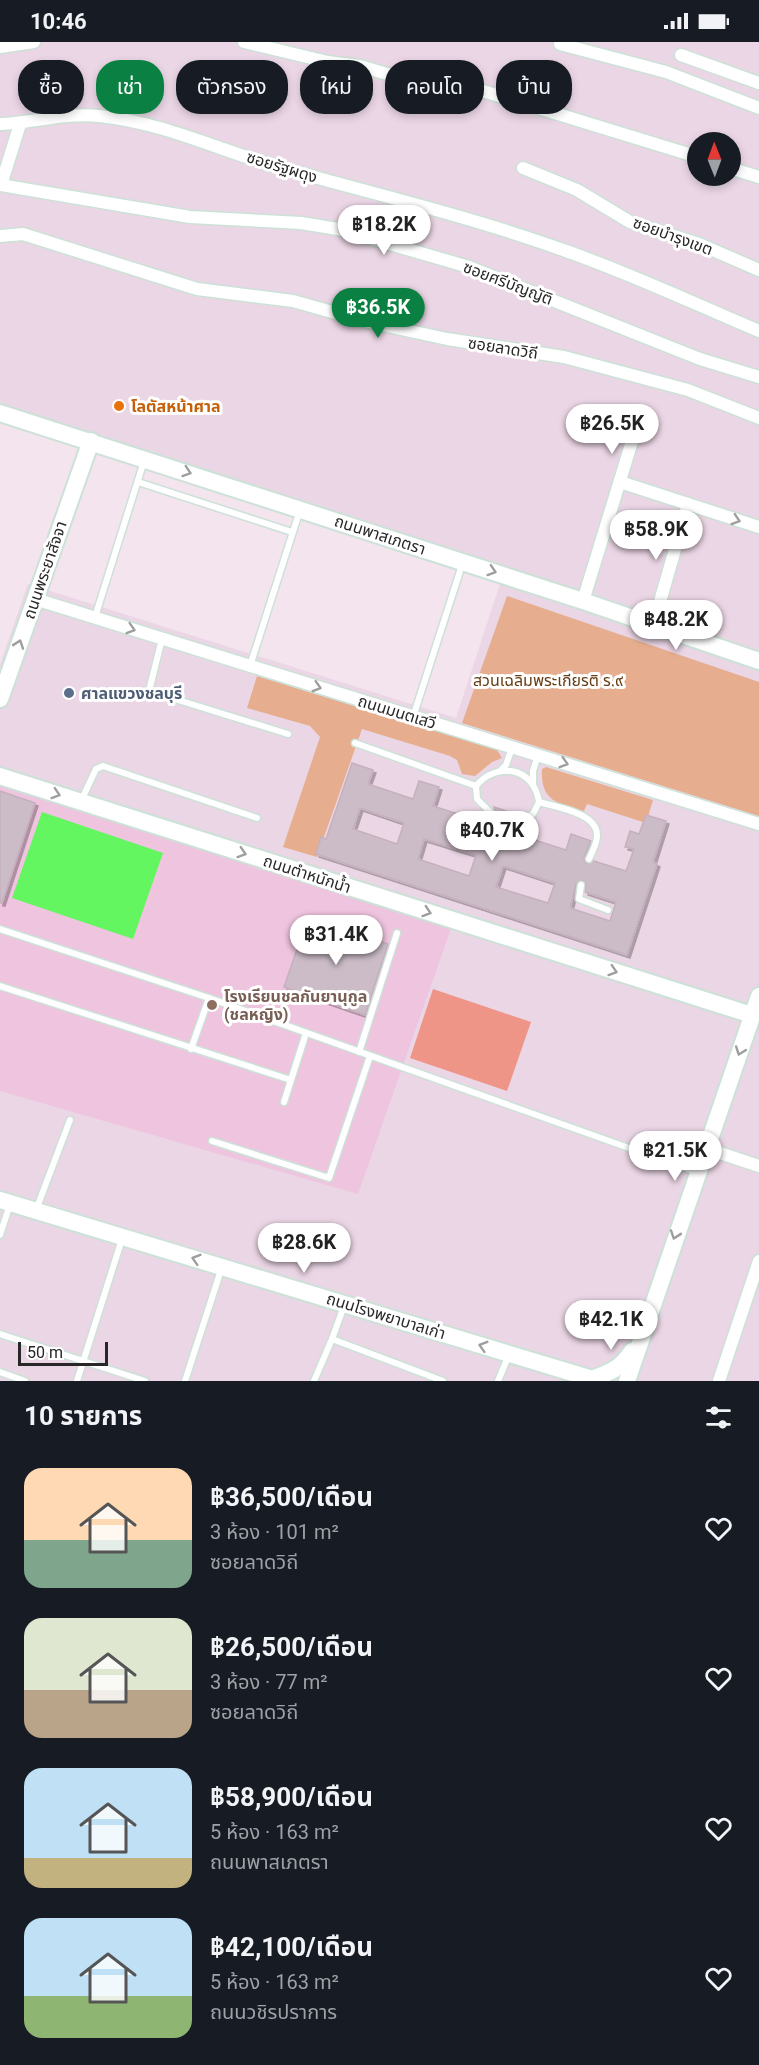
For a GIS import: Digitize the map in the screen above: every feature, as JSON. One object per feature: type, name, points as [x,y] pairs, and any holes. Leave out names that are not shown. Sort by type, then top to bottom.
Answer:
[{"type":"street","points":[[0,47],[34,42]]},
{"type":"street","points":[[244,42],[328,62],[360,66],[441,90],[473,88],[687,154]]},
{"type":"street","points":[[560,44],[666,72],[759,108]]},
{"type":"street","points":[[681,55],[759,83]]},
{"type":"street","name":"ซอยรัฐผดุง","points":[[0,124],[20,123],[47,117],[98,115],[151,126],[270,165],[451,213],[567,251],[759,332]]},
{"type":"street","points":[[0,186],[20,123]]},
{"type":"street","name":"ซอยบำรุงเขต","points":[[523,168],[577,190],[630,222],[699,244],[759,270]]},
{"type":"street","points":[[741,171],[759,177]]},
{"type":"street","name":"ซอยศรีบัญญัติ","points":[[0,186],[190,217],[301,223],[348,232],[469,267],[700,359],[759,377]]},
{"type":"street","name":"ซอยลาดวิถี","points":[[0,236],[22,234],[197,289],[293,301],[364,321],[447,339],[564,357],[688,390],[759,418]]},
{"type":"street","name":"ถนนพาสเภตรา","points":[[0,413],[583,600],[759,661]]},
{"type":"street","points":[[583,600],[633,438]]},
{"type":"street","name":"ถนนพระยาสัจจา","points":[[0,699],[91,441]]},
{"type":"street","points":[[620,482],[759,527]]},
{"type":"street","points":[[653,626],[688,504]]},
{"type":"street","name":"ถนนมนตเสวี","points":[[35,599],[759,824]]},
{"type":"street","name":"ถนนตำหนักน้ำ","points":[[0,776],[756,1016]]},
{"type":"street","points":[[627,1381],[696,1173],[756,1016],[759,996]]},
{"type":"street","points":[[705,1148],[759,1166]]},
{"type":"street","name":"ถนนโรงพยาบาลเก่า","points":[[5,1201],[585,1379]]},
{"type":"street","points":[[719,1381],[759,1261]]},
{"type":"street","points":[[585,1379],[609,1374],[622,1365],[640,1338]]},
{"type":"lane","points":[[95,618],[145,459]]},
{"type":"lane","points":[[138,482],[292,532]]},
{"type":"lane","points":[[250,666],[300,509]]},
{"type":"lane","points":[[413,717],[463,562]]},
{"type":"lane","points":[[162,639],[149,691],[288,734]]},
{"type":"lane","points":[[355,743],[476,786]]},
{"type":"lane","points":[[500,771],[506,765],[512,747]]},
{"type":"lane","points":[[533,786],[533,771],[538,755]]},
{"type":"lane","points":[[81,802],[96,769],[103,766],[257,818]]},
{"type":"lane","points":[[476,786],[488,775],[500,771],[511,769],[523,773],[533,786],[539,801],[533,814],[517,821]]},
{"type":"lane","points":[[476,786],[477,799],[492,814]]},
{"type":"lane","points":[[539,801],[588,818],[597,836],[590,859]]},
{"type":"lane","points":[[581,885],[579,899],[608,910]]},
{"type":"lane","points":[[0,929],[209,998],[696,1173]]},
{"type":"lane","points":[[358,1052],[397,933]]},
{"type":"lane","points":[[0,986],[291,1080]]},
{"type":"lane","points":[[191,1049],[209,998]]},
{"type":"lane","points":[[284,1102],[306,1033]]},
{"type":"lane","points":[[212,1141],[329,1178],[370,1056]]},
{"type":"lane","points":[[36,1210],[70,1120]]},
{"type":"lane","points":[[0,1235],[5,1201]]},
{"type":"lane","points":[[77,1381],[123,1237]]},
{"type":"lane","points":[[185,1381],[222,1267]]},
{"type":"lane","points":[[314,1381],[345,1304]]},
{"type":"lane","points":[[0,1334],[145,1381]]},
{"type":"lane","points":[[332,1339],[432,1379],[443,1381]]},
{"type":"lane","points":[[498,1381],[509,1354]]},
{"type":"lane","points":[[0,1372],[25,1381]]},
{"type":"shaded area","points":[[0,417],[502,578],[456,718],[28,584],[0,664]]},
{"type":"shaded area","name":"โรงเรียนชลกันยานุกูล (ชลหญิง)","points":[[0,776],[454,920],[358,1194],[0,1091]]},
{"type":"shaded area","points":[[42,812],[163,853],[133,939],[12,898]]},
{"type":"shaded area","points":[[433,989],[531,1022],[507,1091],[410,1058]]},
{"type":"green space","name":"สวนเฉลิมพระเกียรติ ร.๙","points":[[507,596],[759,682],[759,816],[462,723]]},
{"type":"green space","points":[[257,676],[497,750],[502,758],[492,762],[475,776],[462,774],[457,760],[450,756],[362,729],[317,857],[283,847],[320,737],[310,726],[247,708]]},
{"type":"green space","points":[[546,767],[653,800],[646,823],[587,804],[584,811],[559,803],[548,795],[544,788],[542,769]]},
{"type":"building","points":[[352,763],[373,770],[368,784],[413,799],[419,781],[439,787],[433,806],[489,824],[490,819],[497,816],[494,807],[518,815],[512,820],[515,826],[513,833],[566,850],[571,834],[591,841],[584,857],[586,863],[594,861],[626,871],[634,849],[625,847],[630,831],[639,834],[646,815],[666,821],[653,862],[657,864],[627,955],[316,854],[321,837],[326,839]],"holes":[[[360,808],[404,823],[397,844],[353,829]],[[424,839],[476,855],[469,876],[418,859]],[[503,866],[555,883],[548,903],[496,887]],[[582,880],[586,884],[585,892],[616,902],[610,921],[570,908],[576,884]]]},
{"type":"building","points":[[0,791],[35,803],[2,903],[0,903]]},
{"type":"building","points":[[308,917],[388,944],[365,1015],[284,987]]},
{"type":"place","name":"โลตัสหน้าศาล","points":[[119,406]]},
{"type":"place","name":"ศาลแขวงชลบุรี","points":[[69,693]]},
{"type":"place","name":"โรงเรียนชลกันยานุกูล (ชลหญิง)","points":[[212,1005]]}]
